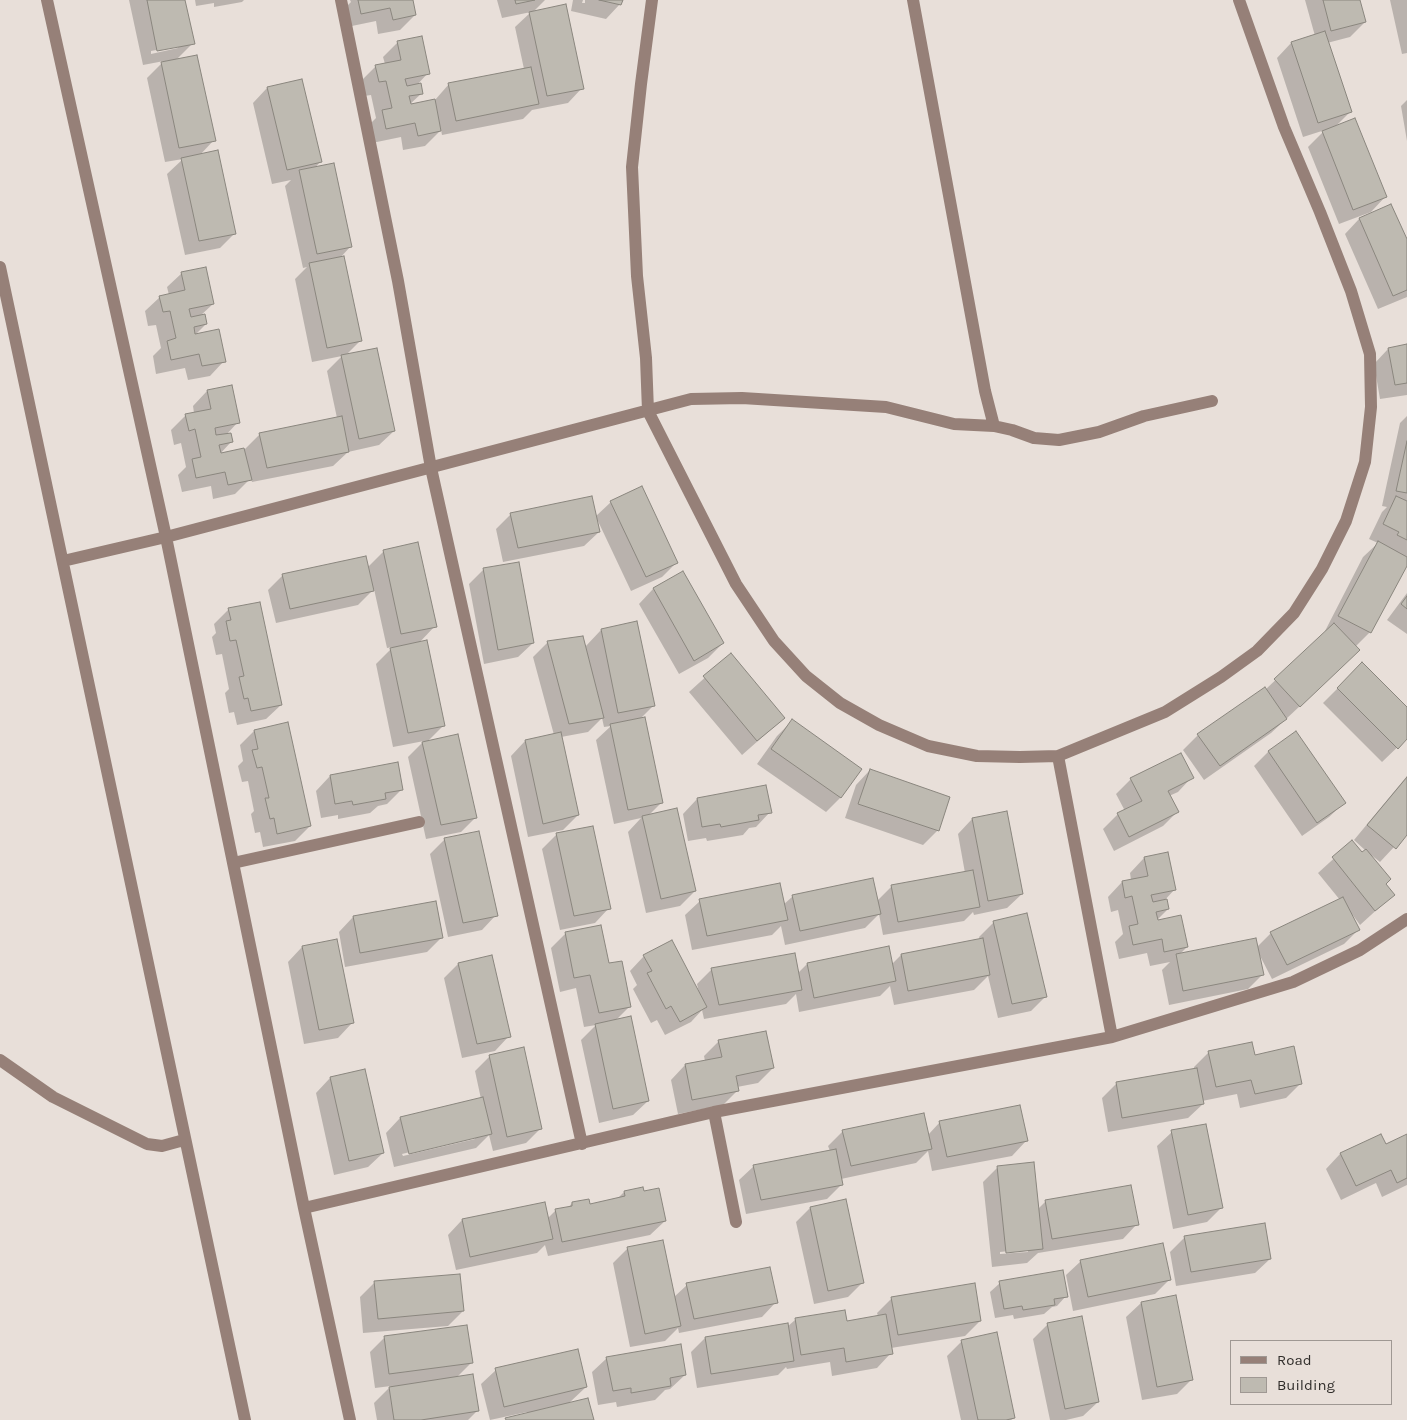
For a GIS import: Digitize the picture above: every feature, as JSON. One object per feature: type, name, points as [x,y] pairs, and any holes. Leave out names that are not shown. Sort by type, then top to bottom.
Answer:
[{"type":"street","points":[[47,0],[166,537],[304,1208],[350,1420]]},
{"type":"street","points":[[341,0],[398,281],[431,468],[582,1144]]},
{"type":"street","points":[[652,0],[632,167],[637,276],[646,358],[648,411],[736,584],[774,641],[806,676],[840,703],[879,726],[928,746],[977,756],[1020,757],[1058,756],[1165,712],[1257,651],[1294,613],[1322,569],[1346,521],[1365,462],[1370,407],[1370,354],[1350,291],[1320,212],[1284,127],[1238,0]]},
{"type":"street","points":[[912,0],[985,391],[994,426]]},
{"type":"street","points":[[0,267],[245,1420]]},
{"type":"street","points":[[63,561],[166,537],[690,399],[742,398],[886,407],[954,424],[994,426],[1034,438],[1059,440],[1099,432],[1144,416],[1212,401]]},
{"type":"street","points":[[1058,756],[1112,1037]]},
{"type":"street","points":[[233,863],[419,822]]},
{"type":"street","points":[[304,1208],[714,1112],[1112,1037],[1293,982],[1360,950],[1407,919]]},
{"type":"street","points":[[0,1060],[53,1097],[147,1144],[162,1146],[184,1140]]},
{"type":"street","points":[[714,1112],[736,1222]]},
{"type":"building","points":[[147,0],[185,0],[195,44],[157,51]]},
{"type":"building","points":[[358,0],[413,0],[416,15],[393,20],[390,8],[361,14]]},
{"type":"building","points":[[515,0],[535,0],[516,4]]},
{"type":"building","points":[[599,0],[623,0],[621,5]]},
{"type":"building","points":[[1323,0],[1360,0],[1366,22],[1331,31]]},
{"type":"building","points":[[566,4],[584,89],[547,96],[529,12]]},
{"type":"building","points":[[1325,31],[1352,112],[1318,123],[1291,42]]},
{"type":"building","points":[[422,36],[430,74],[405,79],[407,86],[421,83],[423,94],[409,96],[411,104],[435,99],[441,131],[418,136],[415,123],[386,129],[382,110],[392,108],[386,81],[379,82],[375,65],[401,60],[397,41]]},
{"type":"building","points":[[197,55],[216,141],[179,148],[161,62]]},
{"type":"building","points":[[531,67],[539,104],[456,121],[448,83]]},
{"type":"building","points":[[302,79],[322,162],[287,170],[267,87]]},
{"type":"building","points":[[1355,118],[1387,197],[1353,210],[1322,131]]},
{"type":"building","points":[[218,150],[236,234],[199,241],[181,158]]},
{"type":"building","points":[[334,163],[352,247],[317,254],[299,170]]},
{"type":"building","points":[[1391,204],[1407,239],[1407,290],[1393,296],[1359,218]]},
{"type":"building","points":[[344,256],[362,341],[327,348],[309,263]]},
{"type":"building","points":[[206,267],[214,304],[189,309],[191,317],[205,314],[207,324],[194,327],[195,334],[219,329],[226,362],[202,366],[199,354],[171,360],[167,341],[176,338],[170,311],[163,312],[159,296],[185,290],[181,272]]},
{"type":"building","points":[[1407,344],[1407,383],[1395,385],[1388,348]]},
{"type":"building","points":[[377,348],[395,431],[359,439],[341,355]]},
{"type":"building","points":[[232,385],[240,423],[215,428],[216,435],[231,433],[233,442],[219,445],[221,453],[244,448],[252,480],[228,485],[225,472],[196,478],[192,459],[201,457],[195,429],[189,431],[185,414],[211,409],[207,390]]},
{"type":"building","points":[[342,416],[349,452],[267,468],[259,433]]},
{"type":"building","points":[[1407,441],[1407,493],[1396,491]]},
{"type":"building","points":[[642,486],[678,563],[646,577],[610,501]]},
{"type":"building","points":[[592,496],[600,532],[518,548],[510,513]]},
{"type":"building","points":[[1396,496],[1407,501],[1407,540],[1397,535],[1399,532],[1383,524]]},
{"type":"building","points":[[1378,541],[1407,557],[1407,566],[1371,633],[1338,616]]},
{"type":"building","points":[[418,542],[437,627],[401,634],[383,550]]},
{"type":"building","points":[[366,556],[374,591],[290,609],[282,574]]},
{"type":"building","points":[[519,562],[534,643],[498,650],[483,568]]},
{"type":"building","points":[[683,571],[724,643],[694,661],[653,588]]},
{"type":"building","points":[[1407,596],[1407,609],[1401,604]]},
{"type":"building","points":[[260,602],[282,705],[251,711],[248,698],[244,699],[239,677],[244,676],[236,640],[230,641],[226,621],[231,620],[228,608]]},
{"type":"building","points":[[637,621],[655,706],[618,713],[601,629]]},
{"type":"building","points":[[1334,623],[1360,650],[1300,707],[1274,679]]},
{"type":"building","points":[[583,636],[604,718],[569,724],[547,641]]},
{"type":"building","points":[[427,640],[445,726],[408,733],[390,648]]},
{"type":"building","points":[[731,653],[785,718],[757,741],[703,676]]},
{"type":"building","points":[[1362,662],[1407,707],[1407,739],[1398,749],[1337,688]]},
{"type":"building","points":[[1265,687],[1287,719],[1220,766],[1197,734]]},
{"type":"building","points":[[645,717],[663,803],[628,810],[610,724]]},
{"type":"building","points":[[792,719],[862,769],[841,798],[771,749]]},
{"type":"building","points":[[288,722],[311,826],[277,834],[274,818],[270,819],[265,798],[269,798],[262,767],[257,768],[252,750],[258,749],[254,730]]},
{"type":"building","points":[[1296,731],[1346,803],[1317,823],[1268,751]]},
{"type":"building","points":[[561,732],[579,815],[543,824],[525,740]]},
{"type":"building","points":[[458,734],[477,818],[441,825],[422,742]]},
{"type":"building","points":[[1181,753],[1194,778],[1168,791],[1179,812],[1129,837],[1117,813],[1142,801],[1130,778]]},
{"type":"building","points":[[398,762],[403,790],[385,793],[386,799],[353,805],[352,801],[335,804],[330,775]]},
{"type":"building","points":[[870,769],[950,797],[939,831],[858,804]]},
{"type":"building","points":[[1407,777],[1407,835],[1396,849],[1367,825]]},
{"type":"building","points":[[766,785],[772,813],[758,815],[759,820],[721,827],[720,824],[702,827],[697,798]]},
{"type":"building","points":[[677,808],[696,891],[661,899],[642,816]]},
{"type":"building","points":[[1007,811],[1023,894],[988,901],[972,818]]},
{"type":"building","points":[[593,826],[611,909],[574,916],[556,833]]},
{"type":"building","points":[[479,831],[498,916],[463,923],[444,838]]},
{"type":"building","points":[[1352,840],[1362,852],[1366,849],[1391,879],[1386,884],[1395,895],[1375,911],[1332,857]]},
{"type":"building","points":[[1168,852],[1176,890],[1151,895],[1153,902],[1167,899],[1169,909],[1156,912],[1158,920],[1181,915],[1188,947],[1164,952],[1162,939],[1133,945],[1129,926],[1138,924],[1132,896],[1125,898],[1122,881],[1148,876],[1144,857]]},
{"type":"building","points":[[973,870],[980,907],[898,922],[891,885]]},
{"type":"building","points":[[873,878],[881,914],[800,931],[792,895]]},
{"type":"building","points":[[780,883],[788,920],[707,936],[699,899]]},
{"type":"building","points":[[1343,897],[1360,930],[1287,965],[1270,932]]},
{"type":"building","points":[[436,901],[443,938],[360,953],[353,916]]},
{"type":"building","points":[[1027,913],[1047,997],[1012,1004],[993,921]]},
{"type":"building","points":[[601,925],[609,963],[622,961],[631,1007],[599,1013],[590,975],[574,978],[565,932]]},
{"type":"building","points":[[983,938],[990,975],[908,991],[901,954]]},
{"type":"building","points":[[1256,938],[1264,975],[1183,991],[1176,954]]},
{"type":"building","points":[[337,939],[354,1023],[319,1030],[302,946]]},
{"type":"building","points":[[672,940],[707,1007],[680,1022],[671,1006],[666,1009],[647,973],[652,971],[643,955]]},
{"type":"building","points":[[889,946],[896,981],[814,998],[807,963]]},
{"type":"building","points":[[795,953],[802,990],[719,1005],[711,968]]},
{"type":"building","points":[[492,955],[511,1037],[477,1044],[458,963]]},
{"type":"building","points":[[631,1016],[649,1101],[613,1109],[595,1024]]},
{"type":"building","points":[[766,1031],[774,1068],[736,1076],[739,1091],[692,1100],[685,1064],[722,1057],[718,1040]]},
{"type":"building","points":[[1252,1042],[1255,1055],[1294,1046],[1302,1084],[1255,1094],[1251,1080],[1216,1087],[1208,1051]]},
{"type":"building","points":[[524,1047],[542,1129],[507,1137],[489,1055]]},
{"type":"building","points":[[1197,1068],[1204,1104],[1122,1118],[1116,1082]]},
{"type":"building","points":[[365,1069],[384,1153],[349,1161],[330,1077]]},
{"type":"building","points":[[483,1097],[492,1134],[409,1154],[400,1117]]},
{"type":"building","points":[[1020,1105],[1028,1141],[947,1157],[939,1121]]},
{"type":"building","points":[[924,1113],[932,1149],[851,1166],[842,1130]]},
{"type":"building","points":[[1206,1124],[1223,1208],[1188,1215],[1171,1130]]},
{"type":"building","points":[[1381,1134],[1386,1144],[1407,1134],[1407,1178],[1397,1183],[1391,1170],[1356,1186],[1340,1153]]},
{"type":"building","points":[[836,1149],[843,1185],[761,1200],[753,1165]]},
{"type":"building","points":[[1034,1162],[1043,1249],[1006,1253],[997,1166]]},
{"type":"building","points":[[1131,1185],[1139,1225],[1052,1239],[1045,1200]]},
{"type":"building","points":[[643,1187],[644,1191],[659,1188],[666,1221],[562,1242],[555,1209],[572,1206],[572,1202],[589,1199],[590,1204],[625,1196],[624,1191]]},
{"type":"building","points":[[846,1199],[864,1283],[828,1291],[810,1207]]},
{"type":"building","points":[[545,1202],[553,1239],[470,1257],[462,1219]]},
{"type":"building","points":[[1265,1223],[1271,1259],[1191,1272],[1184,1236]]},
{"type":"building","points":[[663,1240],[681,1326],[645,1334],[627,1247]]},
{"type":"building","points":[[1163,1243],[1171,1280],[1088,1297],[1080,1260]]},
{"type":"building","points":[[770,1267],[778,1303],[694,1319],[686,1283]]},
{"type":"building","points":[[1063,1270],[1068,1297],[1054,1299],[1055,1305],[1023,1310],[1022,1306],[1004,1309],[999,1281]]},
{"type":"building","points":[[460,1274],[464,1311],[378,1319],[374,1281]]},
{"type":"building","points":[[975,1283],[981,1321],[898,1335],[891,1297]]},
{"type":"building","points":[[1176,1295],[1193,1380],[1157,1387],[1141,1302]]},
{"type":"building","points":[[845,1310],[847,1321],[886,1314],[893,1354],[846,1362],[844,1348],[801,1355],[795,1318]]},
{"type":"building","points":[[1082,1316],[1099,1402],[1065,1409],[1047,1323]]},
{"type":"building","points":[[788,1323],[794,1361],[711,1374],[705,1337]]},
{"type":"building","points":[[467,1325],[473,1363],[389,1374],[384,1336]]},
{"type":"building","points":[[997,1332],[1015,1418],[1006,1420],[978,1420],[961,1340]]},
{"type":"building","points":[[681,1344],[686,1375],[670,1378],[671,1386],[631,1393],[631,1388],[613,1391],[606,1357]]},
{"type":"building","points":[[578,1349],[587,1387],[504,1407],[495,1368]]},
{"type":"building","points":[[473,1374],[479,1411],[421,1420],[394,1420],[389,1387]]},
{"type":"building","points":[[588,1398],[594,1420],[506,1420],[505,1418]]}]
